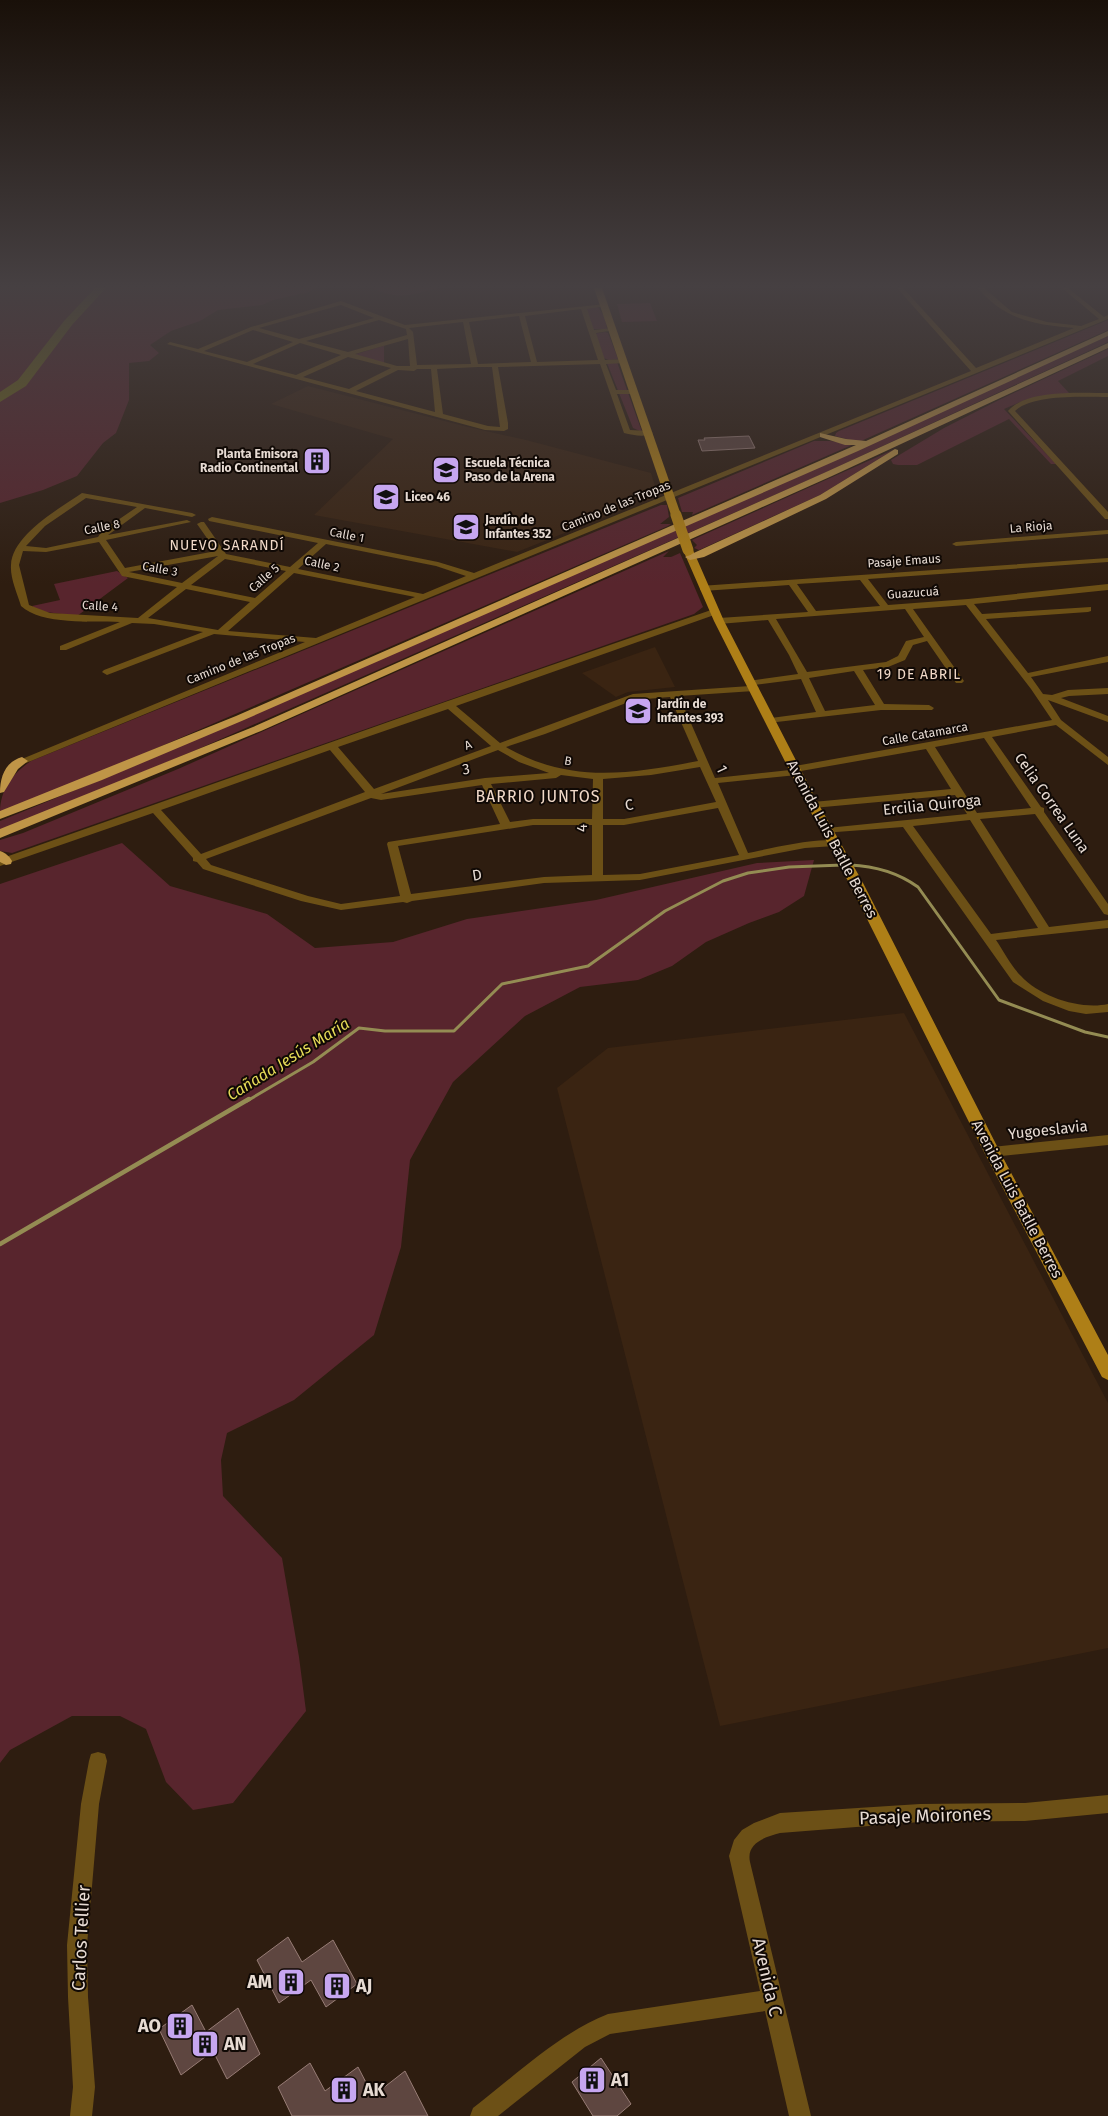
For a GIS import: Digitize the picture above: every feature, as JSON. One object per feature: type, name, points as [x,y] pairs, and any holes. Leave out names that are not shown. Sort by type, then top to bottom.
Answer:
[{"type":"highway","points":[[0,815],[240,718],[873,441],[991,387]]},
{"type":"highway","points":[[0,834],[256,728],[810,482],[1017,387]]},
{"type":"highway","points":[[689,553],[710,551],[823,497],[940,422]]},
{"type":"highway","points":[[823,435],[848,443],[873,441]]},
{"type":"highway","points":[[0,788],[14,767],[22,761]]},
{"type":"main road","name":"Avenida Luis Batlle Berres","points":[[632,387],[702,588],[827,831],[855,881],[992,1152],[1108,1372]]},
{"type":"street","points":[[334,387],[501,430],[504,429],[504,423],[499,387]]},
{"type":"street","points":[[350,391],[359,387]]},
{"type":"street","points":[[436,387],[440,415]]},
{"type":"street","points":[[611,387],[627,431],[648,433]]},
{"type":"street","name":"Camino de las Tropas","points":[[22,761],[670,498],[938,387]]},
{"type":"street","points":[[613,392],[634,392]]},
{"type":"street","points":[[1108,395],[1044,398],[1015,407],[1011,411],[1108,517]]},
{"type":"street","points":[[46,550],[23,560],[22,548],[37,528],[85,495],[195,516],[221,554]]},
{"type":"street","points":[[101,539],[105,533],[143,506]]},
{"type":"street","name":"Calle 1","points":[[195,516],[209,515],[212,519],[438,564],[476,576]]},
{"type":"street","name":"Calle 8","points":[[22,548],[46,550],[101,539],[195,516]]},
{"type":"street","points":[[201,524],[212,519]]},
{"type":"street","name":"La Rioja","points":[[956,544],[1108,532]]},
{"type":"street","name":"Calle 3","points":[[101,539],[123,572],[128,576],[256,601]]},
{"type":"street","name":"Calle 5","points":[[107,672],[216,632],[256,601],[324,542]]},
{"type":"street","points":[[123,572],[221,554]]},
{"type":"street","points":[[63,648],[135,620],[185,586],[221,554]]},
{"type":"street","name":"Calle 2","points":[[221,554],[425,597]]},
{"type":"street","name":"Calle 4","points":[[23,560],[25,606],[30,610],[50,616],[154,621],[216,632],[320,640]]},
{"type":"street","name":"Pasaje Emaus","points":[[702,588],[1108,560]]},
{"type":"street","points":[[862,577],[885,607]]},
{"type":"street","points":[[791,582],[814,614]]},
{"type":"street","name":"Guazucuá","points":[[717,616],[771,618],[885,607],[968,602],[1108,587]]},
{"type":"street","points":[[968,602],[1058,722],[1108,762]]},
{"type":"street","points":[[907,606],[959,681]]},
{"type":"street","points":[[980,617],[1088,609]]},
{"type":"street","points":[[2,860],[448,704],[717,616]]},
{"type":"street","points":[[771,618],[804,676],[822,714]]},
{"type":"street","name":"A","points":[[197,859],[633,697],[753,685],[804,676],[858,670],[899,660],[910,643],[928,638]]},
{"type":"street","points":[[1025,676],[1108,659]]},
{"type":"street","points":[[858,670],[882,707]]},
{"type":"street","points":[[1052,698],[1074,693],[1108,691]]},
{"type":"street","name":"1","points":[[673,694],[744,858]]},
{"type":"street","points":[[1040,696],[1052,698],[1108,720]]},
{"type":"street","name":"B","points":[[448,704],[499,746],[527,762],[564,774],[598,777],[642,774],[703,763]]},
{"type":"street","points":[[771,721],[882,707],[929,708]]},
{"type":"street","name":"Calle Catamarca","points":[[711,782],[796,771],[1058,722]]},
{"type":"street","name":"Celia Correa Luna","points":[[987,736],[1040,810],[1108,912]]},
{"type":"street","points":[[332,746],[373,795]]},
{"type":"street","points":[[929,746],[956,792],[1045,930]]},
{"type":"street","name":"3","points":[[373,795],[381,797],[485,782],[564,774]]},
{"type":"street","name":"4","points":[[597,879],[598,777]]},
{"type":"street","points":[[485,782],[506,826]]},
{"type":"street","points":[[814,805],[956,792]]},
{"type":"street","name":"C","points":[[407,900],[392,844],[534,822],[624,822],[721,804]]},
{"type":"street","name":"D","points":[[154,808],[206,868],[332,906],[350,907],[544,880],[640,877],[805,845],[834,842]]},
{"type":"street","name":"Ercilia Quiroga","points":[[827,831],[1040,810]]},
{"type":"street","points":[[906,823],[1017,979],[1025,986],[1081,1010],[1097,1011],[1108,1008]]},
{"type":"street","points":[[986,938],[1108,924]]},
{"type":"street","name":"Yugoeslavia","points":[[992,1152],[1108,1140]]},
{"type":"street","name":"Carlos Tellier","points":[[81,2116],[84,2087],[78,1997],[77,1945],[90,1804],[98,1760]]},
{"type":"street","name":"Pasaje Moirones","points":[[745,1839],[760,1828],[780,1823],[920,1813],[1025,1812],[1108,1804]]},
{"type":"street","name":"Avenida C","points":[[745,1839],[739,1854],[800,2116]]},
{"type":"street","points":[[482,2116],[578,2040],[608,2024],[772,2000]]},
{"type":"shaded area","points":[[0,387],[129,387],[129,400],[116,433],[103,443],[77,476],[43,490],[0,503]]},
{"type":"shaded area","points":[[306,387],[311,387],[651,473],[658,496],[650,500],[631,495],[624,498],[637,504],[517,552],[314,515],[393,439],[271,404]]},
{"type":"shaded area","points":[[616,387],[626,387],[642,432],[633,428]]},
{"type":"shaded area","points":[[946,387],[982,387],[858,442],[835,436],[839,431]]},
{"type":"shaded area","points":[[993,387],[1011,387],[822,474],[196,750],[0,831],[0,821],[141,763]]},
{"type":"shaded area","points":[[1027,387],[1063,387],[1070,394],[1025,400],[1004,409],[1056,464],[1051,464],[1009,419],[917,465],[893,464],[891,460],[944,428]]},
{"type":"shaded area","points":[[814,441],[854,444],[692,515],[693,512],[682,512],[678,498]]},
{"type":"shaded area","points":[[895,449],[820,495],[699,550],[694,548],[697,545],[692,540]]},
{"type":"shaded area","points":[[661,505],[667,505],[669,517],[660,524],[671,524],[668,526],[104,771],[0,812],[5,789],[13,777],[31,761]]},
{"type":"shaded area","points":[[669,551],[663,557],[671,557],[680,553],[703,607],[694,614],[12,853],[0,851],[0,840],[23,833],[178,769]]},
{"type":"shaded area","points":[[117,571],[128,578],[77,616],[38,611],[32,606],[60,600],[54,584]]},
{"type":"shaded area","points":[[655,647],[675,687],[628,692],[616,697],[582,673]]},
{"type":"shaded area","points":[[122,843],[170,886],[267,914],[315,948],[393,942],[467,919],[596,900],[757,863],[814,860],[804,896],[779,912],[706,942],[672,966],[638,980],[580,987],[525,1016],[453,1082],[410,1160],[401,1247],[374,1335],[294,1400],[227,1433],[221,1460],[223,1496],[282,1558],[306,1711],[233,1803],[193,1810],[166,1782],[146,1729],[120,1716],[72,1716],[10,1750],[0,1763],[0,884]]},
{"type":"shaded area","points":[[904,1013],[1108,1403],[1108,1648],[720,1726],[557,1088],[608,1048]]},
{"type":"building","points":[[749,436],[755,448],[702,451],[698,440],[705,440],[704,438]]},
{"type":"building","points":[[288,1937],[302,1962],[333,1940],[357,1984],[326,2007],[311,1980],[279,2003],[257,1960]]},
{"type":"building","points":[[192,2005],[206,2032],[238,2008],[260,2054],[227,2079],[213,2051],[181,2075],[159,2029]]},
{"type":"building","points":[[601,2058],[631,2104],[617,2116],[593,2116],[572,2082]]},
{"type":"building","points":[[310,2063],[325,2091],[358,2067],[373,2096],[405,2071],[428,2116],[292,2116],[278,2087]]},
{"type":"waterway","points":[[0,398],[17,387]]},
{"type":"waterway","name":"Cañada Jesús María","points":[[247,1101],[313,1062],[359,1028],[385,1031],[454,1031],[502,984],[588,966],[665,911],[723,881],[748,873],[789,867],[843,865]]},
{"type":"waterway","name":"Cañada Jesús María","points":[[850,865],[886,871],[902,877],[918,887],[999,1000],[1085,1032],[1108,1037]]},
{"type":"waterway","name":"Cañada Jesús María","points":[[0,1244],[249,1099]]},
{"type":"place","name":"Planta Emisora Radio Continental","points":[[317,461]]},
{"type":"place","name":"Escuela Técnica Paso de la Arena","points":[[446,470]]},
{"type":"place","name":"Liceo 46","points":[[386,497]]},
{"type":"place","name":"Jardín de Infantes 352","points":[[466,527]]},
{"type":"place","name":"Jardín de Infantes 393","points":[[638,711]]},
{"type":"place","name":"AM","points":[[291,1982]]},
{"type":"place","name":"AJ","points":[[337,1986]]},
{"type":"place","name":"AO","points":[[180,2026]]},
{"type":"place","name":"AN","points":[[205,2044]]},
{"type":"place","name":"A1","points":[[592,2080]]},
{"type":"place","name":"AK","points":[[344,2090]]},
{"type":"district","name":"NUEVO SARANDÍ","points":[[227,545]]},
{"type":"district","name":"19 DE ABRIL","points":[[919,674]]},
{"type":"district","name":"BARRIO JUNTOS","points":[[538,796]]}]
